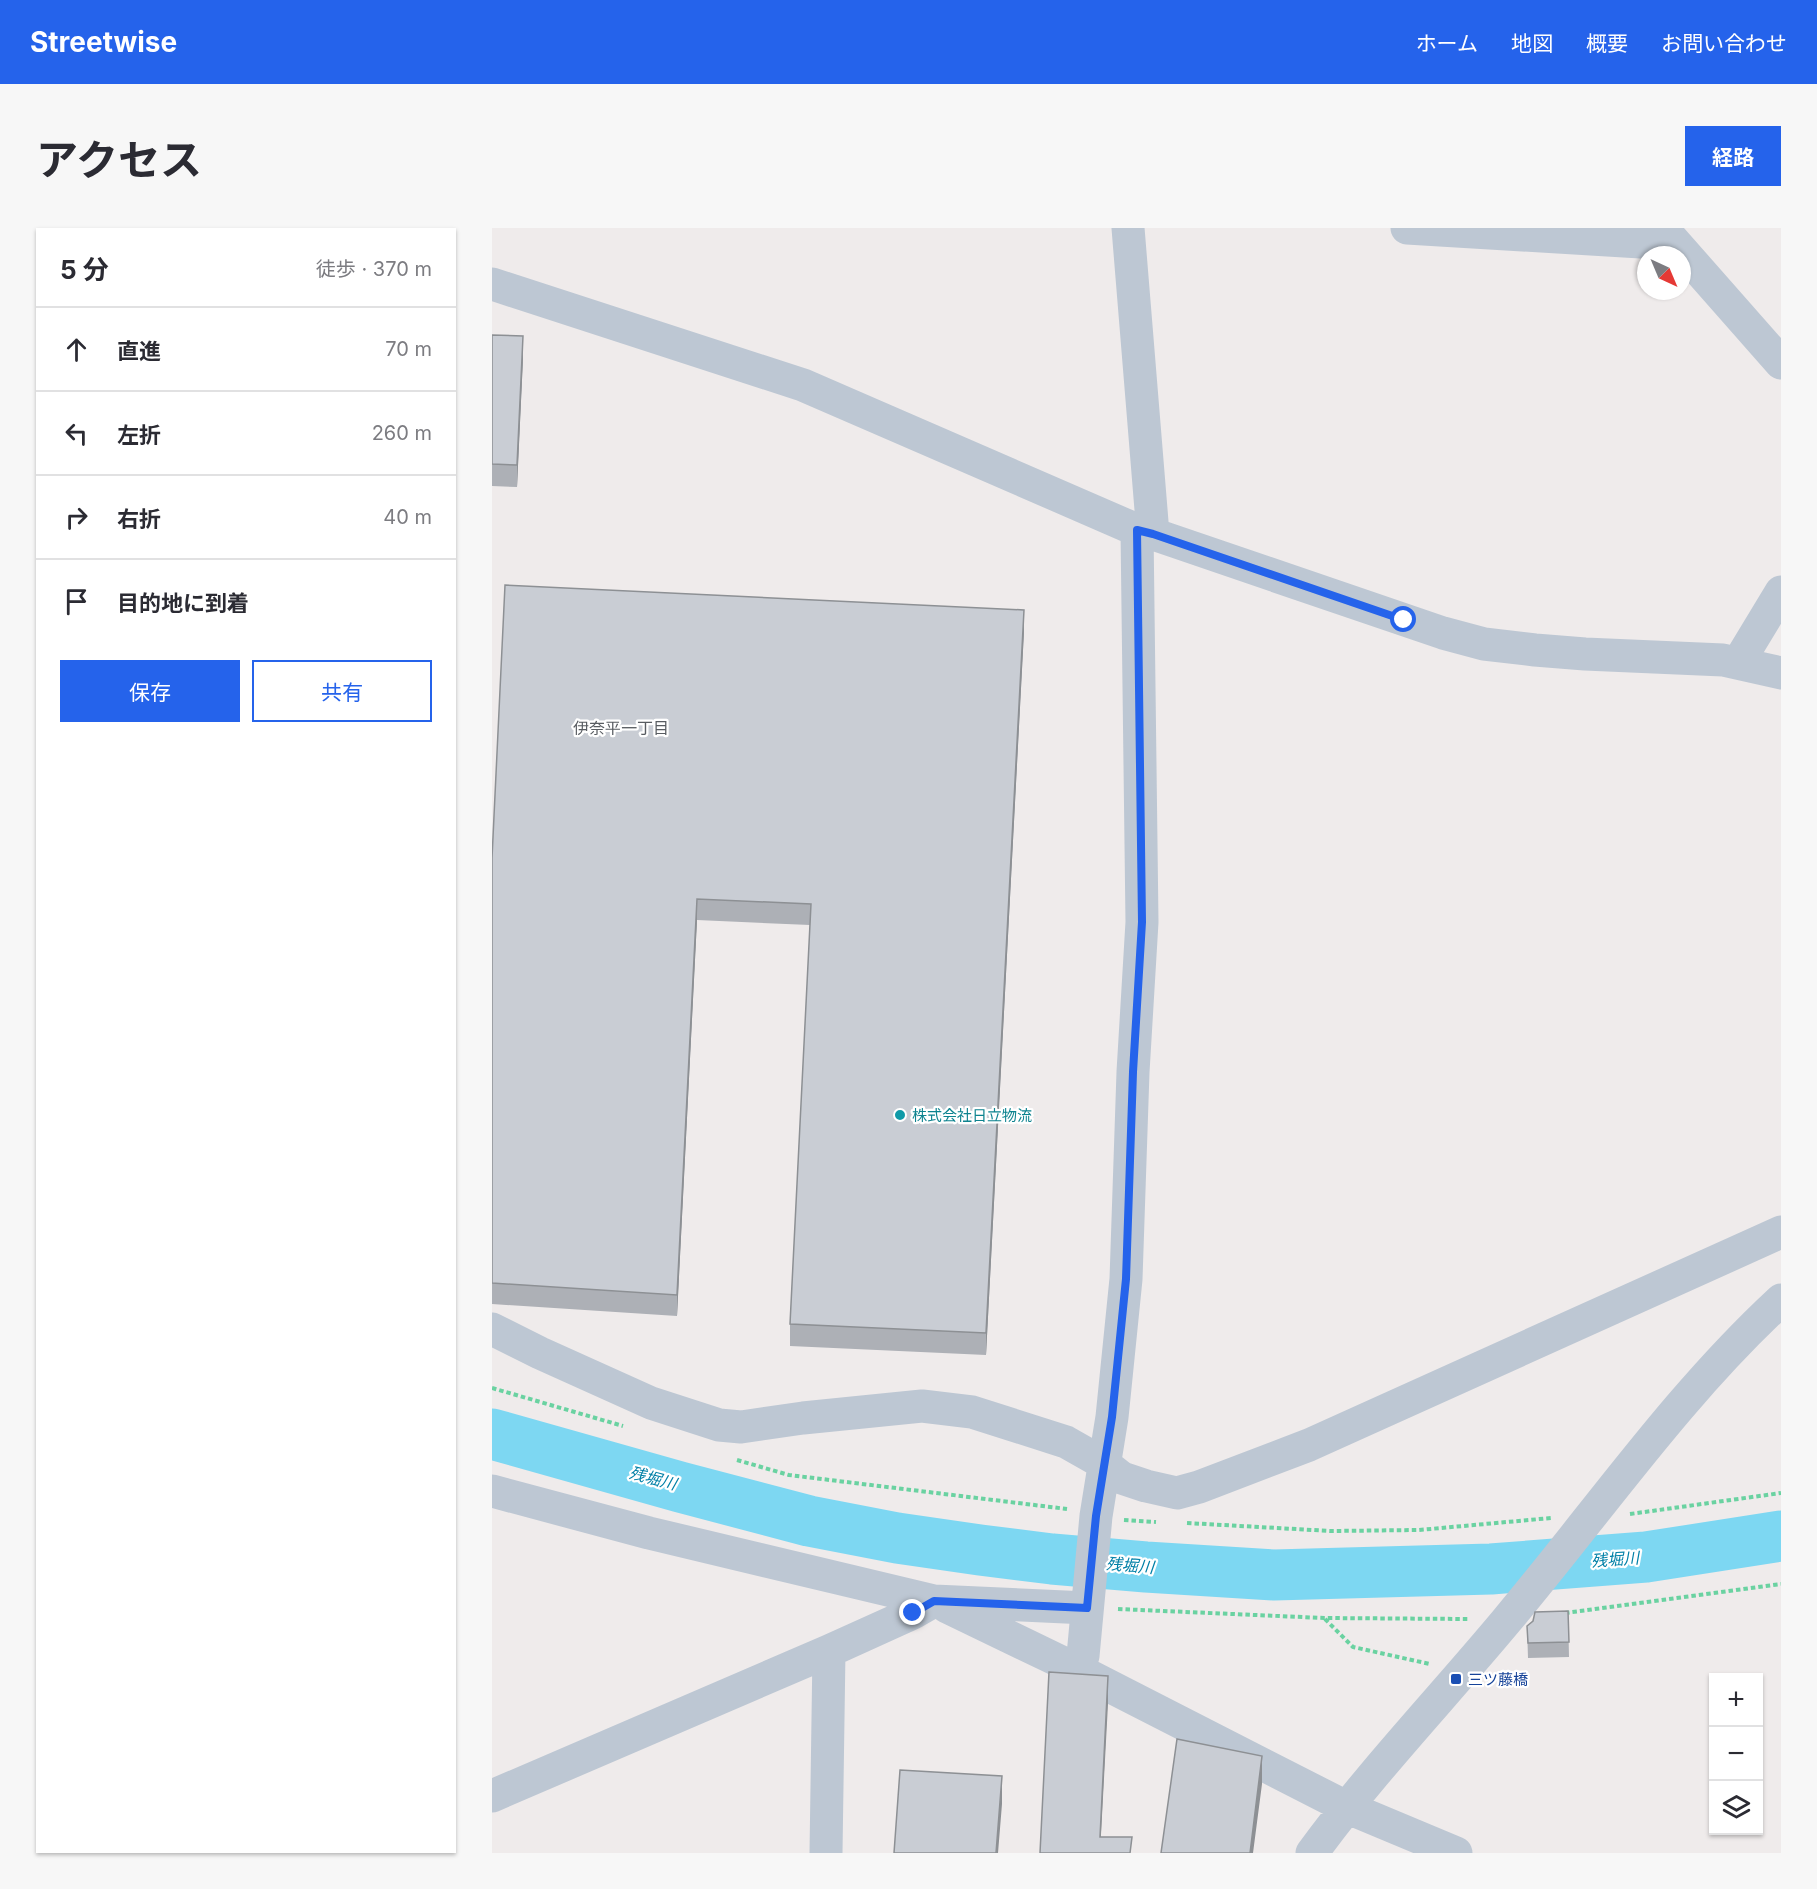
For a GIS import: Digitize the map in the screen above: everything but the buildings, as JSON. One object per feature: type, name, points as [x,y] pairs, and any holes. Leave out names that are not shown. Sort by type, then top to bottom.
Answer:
[{"type":"street","points":[[1076,1669],[1083,1656],[1096,1518],[1112,1417],[1126,1279],[1133,1072],[1142,922],[1145,532],[1128,228]]},
{"type":"street","points":[[1407,228],[1668,236],[1781,363]]},
{"type":"street","points":[[492,284],[802,385],[1145,532],[1443,633],[1484,644],[1585,654],[1723,660],[1781,673]]},
{"type":"street","points":[[1738,663],[1781,592]]},
{"type":"street","points":[[492,1329],[651,1403],[719,1425],[741,1427],[922,1406],[972,1412],[1066,1442],[1103,1463],[1122,1478],[1146,1486],[1177,1492],[1199,1487],[1309,1445],[1781,1232]]},
{"type":"street","points":[[1312,1853],[1346,1807],[1507,1620],[1712,1369],[1781,1300]]},
{"type":"street","points":[[492,1491],[649,1533],[934,1601],[1076,1669],[1346,1807],[1456,1853]]},
{"type":"street","points":[[492,1796],[829,1651],[913,1613],[934,1601],[1088,1600]]},
{"type":"street","points":[[826,1853],[829,1651]]},
{"type":"path","points":[[492,1388],[629,1428]]},
{"type":"path","points":[[732,1458],[789,1475],[1096,1518],[1157,1522]]},
{"type":"path","points":[[1635,1514],[1781,1493]]},
{"type":"path","points":[[1180,1523],[1332,1531],[1419,1530],[1540,1518]]},
{"type":"path","points":[[1563,1613],[1781,1584]]},
{"type":"path","points":[[1088,1600],[1324,1618],[1460,1619]]},
{"type":"path","points":[[1324,1618],[1353,1647],[1463,1671]]},
{"type":"waterway","name":"残堀川","points":[[492,1434],[809,1521],[897,1538],[980,1550],[1146,1567],[1274,1575],[1491,1569],[1646,1557],[1781,1536]]},
{"type":"place","name":"株式会社日立物流","points":[[900,1115]]},
{"type":"place","name":"三ツ藤橋","points":[[1456,1679]]},
{"type":"district","name":"伊奈平一丁目","points":[[621,728]]},
{"type":"route","points":[[913,1613],[934,1601],[1087,1608],[1096,1516],[1112,1417],[1126,1279],[1133,1072],[1142,922],[1137,530],[1404,620]]}]
